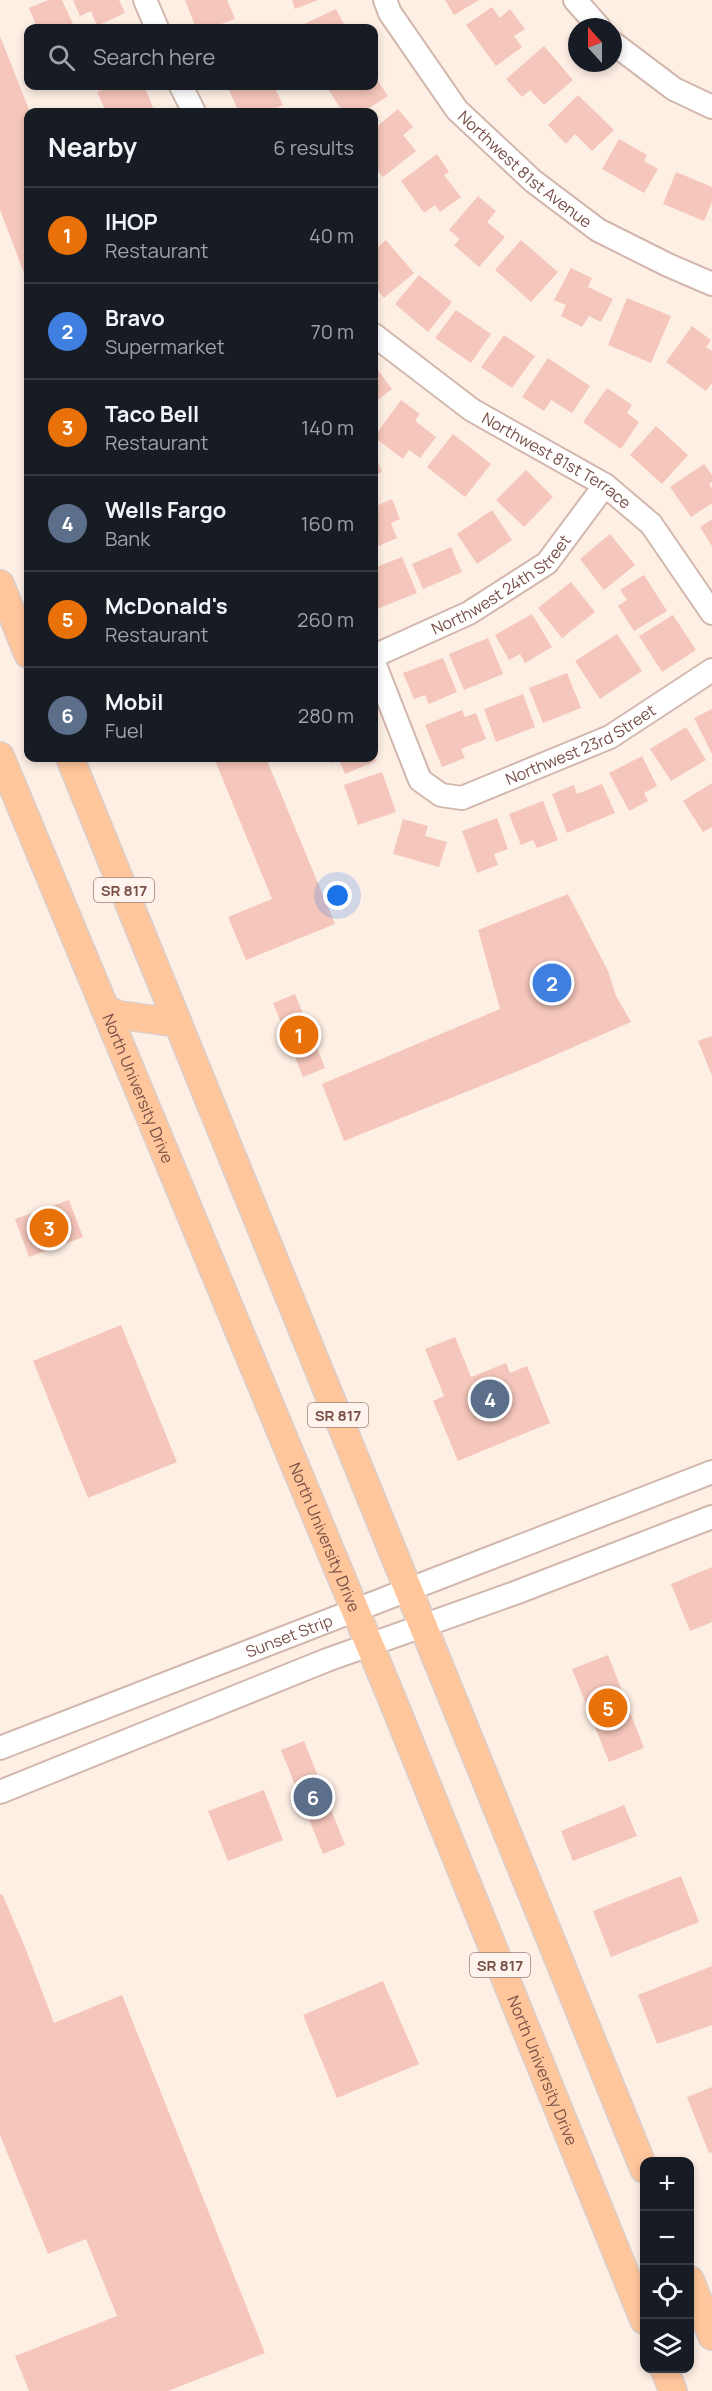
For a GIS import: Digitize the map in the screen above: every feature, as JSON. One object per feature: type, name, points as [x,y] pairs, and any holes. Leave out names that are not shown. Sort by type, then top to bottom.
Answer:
[{"type":"main road","points":[[0,584],[24,644]]},
{"type":"main road","name":"North University Drive","points":[[0,756],[370,1645],[645,2319]]},
{"type":"main road","name":"SR 817","points":[[72,762],[640,2157]]},
{"type":"main road","points":[[105,1009],[126,1017],[177,1023]]},
{"type":"main road","points":[[694,2290],[712,2336]]},
{"type":"main road","points":[[666,2373],[673,2391]]},
{"type":"street","points":[[145,0],[155,24]]},
{"type":"street","name":"Northwest 81st Avenue","points":[[385,0],[390,13],[457,110],[533,181],[598,230],[712,284]]},
{"type":"street","points":[[575,0],[591,18]]},
{"type":"street","points":[[622,50],[674,89],[712,107]]},
{"type":"street","points":[[183,90],[192,108]]},
{"type":"street","name":"Northwest 81st Terrace","points":[[378,338],[472,410],[605,485],[651,524],[712,613]]},
{"type":"street","name":"Northwest 24th Street","points":[[378,654],[469,613],[547,563],[605,485]]},
{"type":"street","name":"Northwest 23rd Street","points":[[378,673],[420,780],[441,795],[462,798],[610,737],[712,670]]},
{"type":"street","name":"Sunset Strip","points":[[0,1748],[712,1472]]},
{"type":"street","points":[[0,1792],[208,1707],[712,1517]]},
{"type":"building","points":[[48,0],[62,0],[73,24],[35,24],[29,8]]},
{"type":"building","points":[[73,0],[119,0],[125,13],[101,24],[96,24],[91,11],[80,16]]},
{"type":"building","points":[[185,0],[227,0],[235,19],[221,24],[194,24]]},
{"type":"building","points":[[292,0],[318,0],[295,9]]},
{"type":"building","points":[[445,0],[479,0],[454,15]]},
{"type":"building","points":[[492,7],[500,18],[510,9],[525,29],[514,36],[522,47],[496,66],[466,25]]},
{"type":"building","points":[[336,9],[344,24],[304,24]]},
{"type":"building","points":[[0,36],[28,108],[24,108],[24,273],[0,210]]},
{"type":"building","points":[[544,46],[573,80],[544,105],[530,90],[522,97],[506,79]]},
{"type":"building","points":[[378,81],[388,96],[369,108],[340,108],[329,90],[378,90]]},
{"type":"building","points":[[146,90],[153,108],[104,108],[97,92]]},
{"type":"building","points":[[229,90],[276,90],[283,105],[276,108],[237,108]]},
{"type":"building","points":[[578,95],[614,130],[592,151],[575,134],[566,144],[548,125]]},
{"type":"building","points":[[398,109],[413,127],[403,135],[416,151],[383,177],[378,171],[378,126]]},
{"type":"building","points":[[619,139],[647,155],[644,161],[658,169],[644,193],[602,169]]},
{"type":"building","points":[[437,154],[449,172],[444,175],[461,197],[440,212],[435,205],[424,213],[401,181]]},
{"type":"building","points":[[676,172],[712,187],[712,202],[704,221],[663,204]]},
{"type":"building","points":[[478,196],[496,211],[487,222],[505,237],[479,267],[454,245],[460,239],[449,230]]},
{"type":"building","points":[[386,240],[414,273],[384,298],[378,291],[378,247]]},
{"type":"building","points":[[521,240],[558,272],[531,302],[495,270]]},
{"type":"building","points":[[571,268],[592,278],[588,287],[613,299],[601,322],[589,316],[582,327],[561,316],[566,305],[554,300]]},
{"type":"building","points":[[419,275],[452,302],[428,332],[395,304]]},
{"type":"building","points":[[627,298],[671,316],[651,363],[608,345]]},
{"type":"building","points":[[456,310],[491,334],[471,363],[435,338]]},
{"type":"building","points":[[692,326],[711,340],[706,347],[712,351],[712,383],[706,391],[666,362]]},
{"type":"building","points":[[504,335],[535,356],[512,388],[481,367]]},
{"type":"building","points":[[548,358],[590,386],[572,413],[551,400],[544,411],[522,397]]},
{"type":"building","points":[[378,370],[392,389],[378,400]]},
{"type":"building","points":[[607,388],[632,405],[627,413],[639,422],[621,449],[583,422]]},
{"type":"building","points":[[401,400],[420,414],[415,421],[436,437],[420,458],[409,450],[403,459],[378,440],[378,432]]},
{"type":"building","points":[[656,426],[688,455],[662,484],[630,455]]},
{"type":"building","points":[[453,434],[491,464],[465,497],[427,467]]},
{"type":"building","points":[[378,462],[382,472],[378,474]]},
{"type":"building","points":[[704,464],[712,475],[712,482],[709,484],[712,489],[712,503],[691,517],[670,487]]},
{"type":"building","points":[[526,470],[553,497],[524,527],[496,500]]},
{"type":"building","points":[[392,499],[400,519],[391,523],[397,538],[378,546],[378,505]]},
{"type":"building","points":[[492,510],[512,540],[477,564],[457,534]]},
{"type":"building","points":[[712,519],[712,546],[700,527]]},
{"type":"building","points":[[610,534],[635,565],[604,590],[580,559]]},
{"type":"building","points":[[451,547],[462,572],[423,589],[412,564]]},
{"type":"building","points":[[402,557],[417,593],[378,609],[378,566]]},
{"type":"building","points":[[644,575],[667,611],[634,631],[618,606],[627,600],[620,590]]},
{"type":"building","points":[[571,582],[595,612],[562,638],[538,608]]},
{"type":"building","points":[[532,614],[552,647],[525,663],[520,654],[509,660],[495,635]]},
{"type":"building","points":[[673,615],[696,650],[662,672],[639,636]]},
{"type":"building","points":[[617,634],[642,671],[600,699],[575,661]]},
{"type":"building","points":[[488,638],[503,674],[464,690],[449,654]]},
{"type":"building","points":[[443,658],[457,692],[429,704],[425,695],[414,699],[403,673]]},
{"type":"building","points":[[567,673],[581,708],[543,723],[529,688]]},
{"type":"building","points":[[523,694],[535,727],[496,742],[484,709]]},
{"type":"building","points":[[712,709],[712,754],[694,718]]},
{"type":"building","points":[[462,710],[465,717],[476,713],[486,739],[461,749],[465,758],[442,767],[425,725]]},
{"type":"building","points":[[686,727],[706,760],[671,781],[650,749]]},
{"type":"building","points":[[642,756],[657,786],[644,793],[648,801],[629,811],[609,773]]},
{"type":"building","points":[[216,762],[268,762],[335,924],[246,960],[228,917],[272,899]]},
{"type":"building","points":[[340,762],[374,762],[345,774]]},
{"type":"building","points":[[382,772],[396,812],[358,825],[344,785]]},
{"type":"building","points":[[712,783],[712,827],[703,832],[683,801]]},
{"type":"building","points":[[602,784],[615,813],[567,833],[552,794],[574,785],[577,794]]},
{"type":"building","points":[[543,801],[558,840],[537,848],[533,840],[521,845],[509,814]]},
{"type":"building","points":[[497,818],[508,849],[494,854],[498,865],[477,873],[462,831]]},
{"type":"building","points":[[403,819],[428,826],[425,836],[447,842],[439,867],[393,854]]},
{"type":"building","points":[[568,894],[608,971],[616,996],[631,1022],[523,1069],[344,1141],[322,1084],[500,1009],[478,930]]},
{"type":"building","points":[[295,994],[325,1068],[303,1077],[273,1003]]},
{"type":"building","points":[[712,1036],[712,1076],[698,1041]]},
{"type":"building","points":[[69,1200],[83,1237],[29,1257],[15,1219]]},
{"type":"building","points":[[121,1325],[177,1462],[88,1498],[33,1361]]},
{"type":"building","points":[[455,1337],[471,1377],[506,1363],[510,1373],[527,1366],[550,1423],[458,1461],[433,1401],[444,1396],[425,1349]]},
{"type":"building","points":[[712,1567],[712,1622],[690,1631],[671,1584]]},
{"type":"building","points":[[608,1655],[644,1748],[609,1762],[572,1669]]},
{"type":"building","points":[[304,1741],[345,1845],[323,1854],[281,1750]]},
{"type":"building","points":[[264,1790],[283,1840],[228,1861],[208,1811]]},
{"type":"building","points":[[624,1805],[637,1836],[573,1861],[561,1831]]},
{"type":"building","points":[[681,1876],[699,1922],[611,1957],[593,1911]]},
{"type":"building","points":[[2,1894],[54,2023],[122,1995],[265,2353],[168,2391],[29,2391],[15,2356],[117,2316],[86,2239],[48,2254],[0,2135],[0,1895]]},
{"type":"building","points":[[712,1966],[712,2025],[657,2044],[638,1995]]},
{"type":"building","points":[[383,1981],[419,2064],[337,2098],[303,2015]]},
{"type":"building","points":[[712,2087],[712,2152],[709,2153],[687,2097]]},
{"type":"place","name":"Bravo","points":[[552,983]]},
{"type":"place","name":"IHOP","points":[[299,1035]]},
{"type":"place","name":"Taco Bell","points":[[49,1228]]},
{"type":"place","name":"Wells Fargo","points":[[490,1399]]},
{"type":"place","name":"McDonald's","points":[[608,1708]]},
{"type":"place","name":"Mobil","points":[[313,1797]]}]
